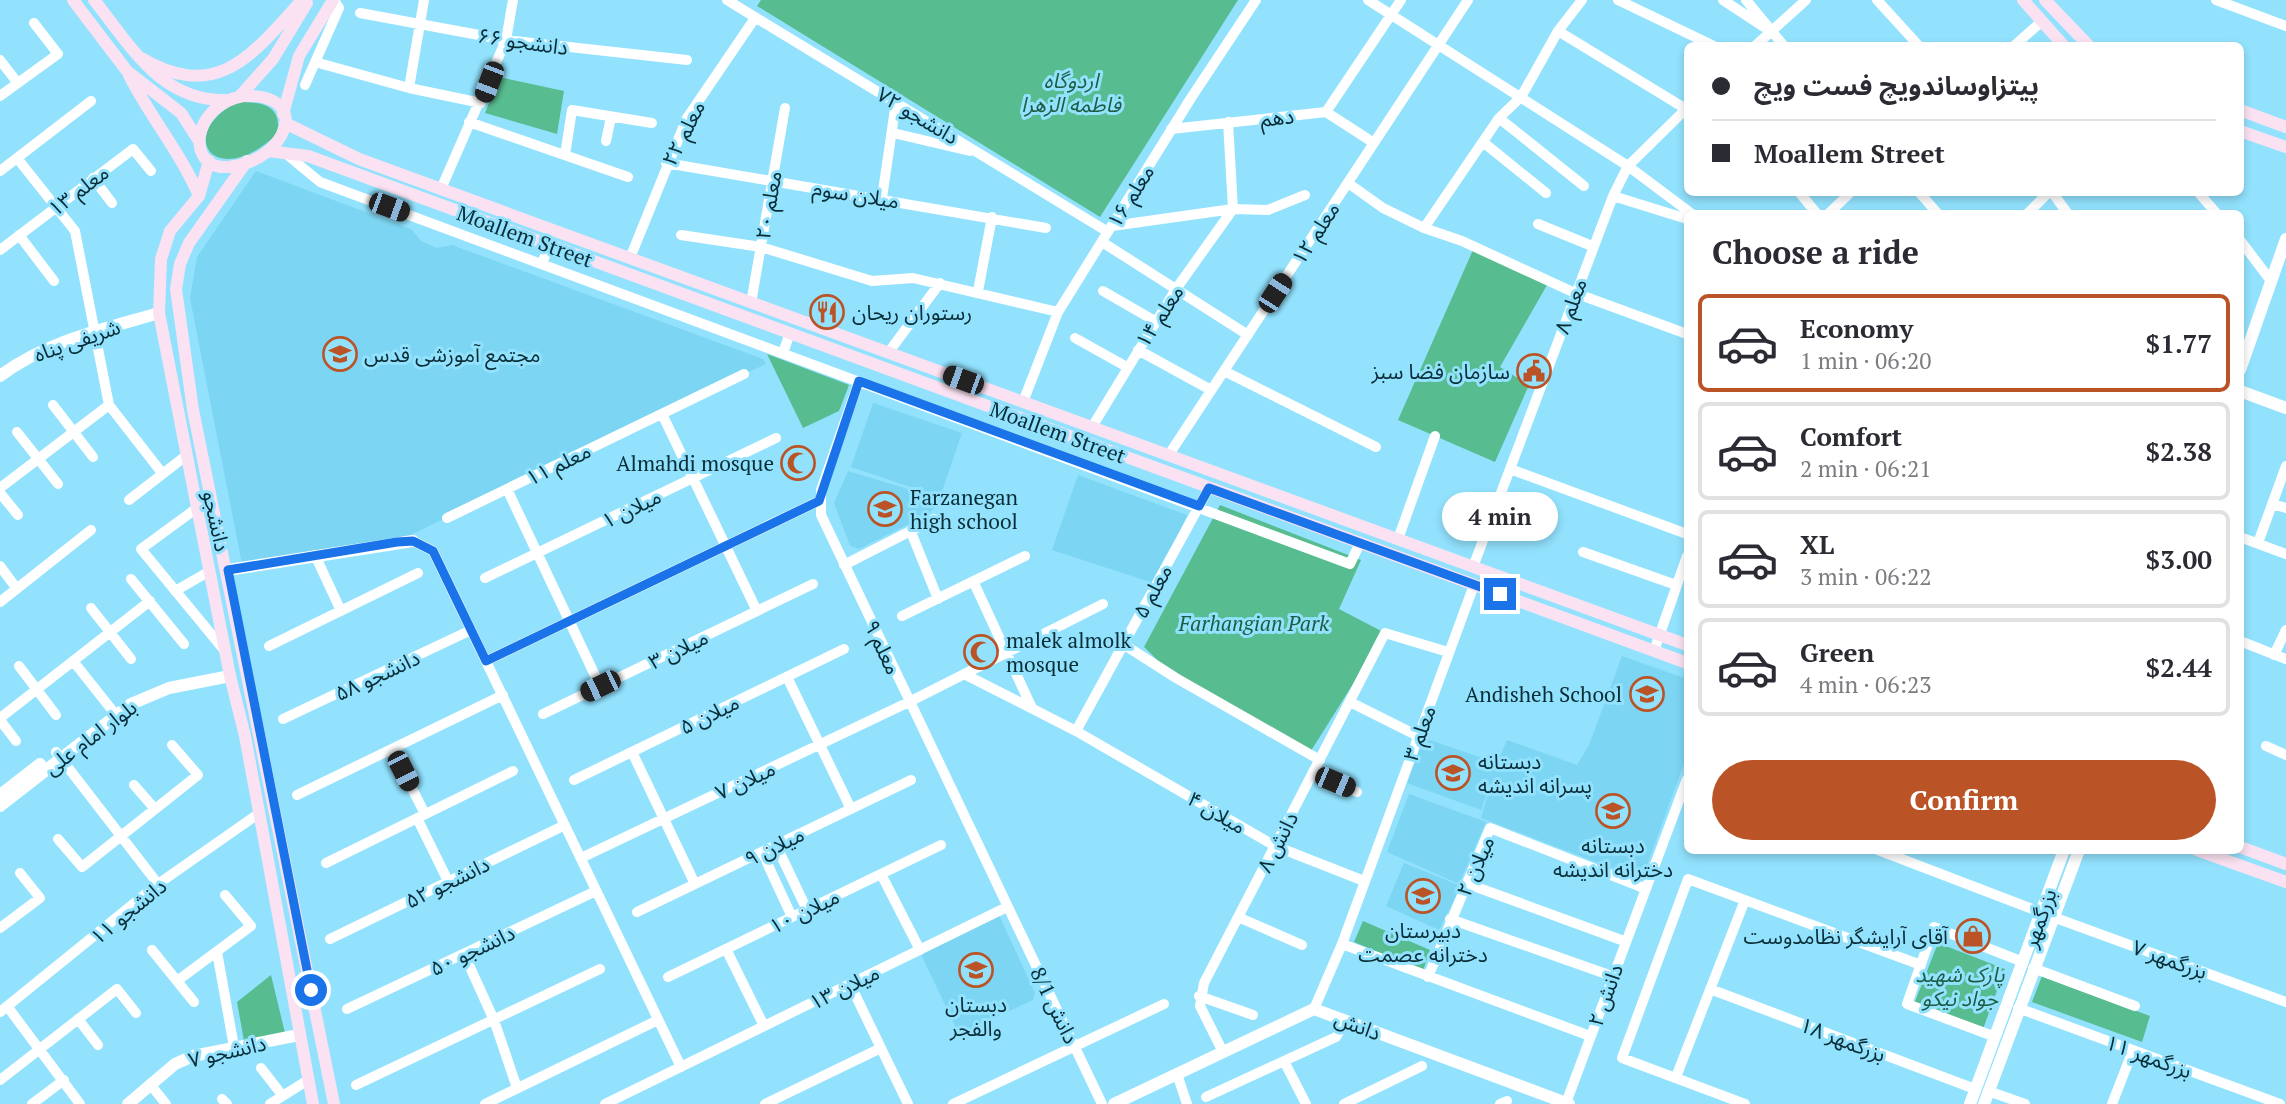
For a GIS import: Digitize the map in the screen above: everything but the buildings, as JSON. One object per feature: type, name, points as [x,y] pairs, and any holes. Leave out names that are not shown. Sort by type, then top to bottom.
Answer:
[{"type":"main road","points":[[73,0],[127,71],[147,111],[191,175],[199,196]]},
{"type":"main road","points":[[94,0],[156,76],[176,89],[203,100],[227,100],[240,96],[271,100],[284,118]]},
{"type":"main road","points":[[141,58],[183,77],[204,76],[232,66],[260,48],[302,0]]},
{"type":"main road","points":[[240,96],[281,46],[309,0]]},
{"type":"main road","points":[[127,71],[181,113],[209,162],[229,167],[247,161],[282,139],[284,118],[299,56],[334,0]]},
{"type":"main road","points":[[2022,0],[2060,42]]},
{"type":"main road","points":[[2047,1],[2085,42]]},
{"type":"main road","points":[[281,46],[299,56]]},
{"type":"main road","points":[[199,141],[206,116],[227,100]]},
{"type":"main road","points":[[2244,111],[2286,127]]},
{"type":"main road","name":"Moallem Street","points":[[284,118],[359,159],[1684,644]]},
{"type":"main road","points":[[2244,132],[2286,147]]},
{"type":"main road","name":"Moallem Street","points":[[268,150],[308,156],[353,172],[1684,662]]},
{"type":"main road","points":[[353,172],[359,159]]},
{"type":"main road","name":"دانشجو","points":[[247,161],[189,243],[180,264],[176,289],[193,410],[228,570],[334,1104]]},
{"type":"main road","name":"دانشجو","points":[[209,162],[199,196],[170,231],[161,259],[159,313],[245,736],[313,1104]]},
{"type":"main road","points":[[692,297],[698,283]]},
{"type":"main road","points":[[179,414],[193,410]]},
{"type":"main road","points":[[2244,848],[2286,864]]},
{"type":"main road","points":[[2208,854],[2286,882]]},
{"type":"street","points":[[304,85],[339,8],[334,0]]},
{"type":"street","points":[[409,88],[424,0]]},
{"type":"street","points":[[441,189],[469,122],[481,103],[506,40],[513,0]]},
{"type":"street","name":"دانشجو ۷۲","points":[[727,0],[1107,233],[1176,289],[1248,335]]},
{"type":"street","name":"معلم ۱۶","points":[[1023,402],[1058,312],[1171,129],[1256,0]]},
{"type":"street","points":[[1368,0],[1628,166],[1687,210]]},
{"type":"street","points":[[1374,143],[1326,112],[1401,0]]},
{"type":"street","name":"معلم ۱۲","points":[[1168,456],[1468,0]]},
{"type":"street","points":[[1424,228],[1499,118],[1521,97],[1558,31],[1582,0]]},
{"type":"street","points":[[1618,0],[1706,42]]},
{"type":"street","points":[[1723,0],[1771,31]]},
{"type":"street","points":[[1746,0],[1781,42]]},
{"type":"street","points":[[1759,42],[1805,0]]},
{"type":"street","points":[[1877,0],[1915,42]]},
{"type":"street","points":[[2216,0],[2286,26]]},
{"type":"street","name":"دانشجو ۶۶","points":[[360,13],[506,40],[687,60]]},
{"type":"street","name":"معلم ۲۲","points":[[629,258],[666,163],[687,118],[755,18]]},
{"type":"street","points":[[2018,42],[2042,21]]},
{"type":"street","points":[[0,96],[58,54],[34,23]]},
{"type":"street","points":[[1558,31],[1684,107]]},
{"type":"street","points":[[0,60],[18,82]]},
{"type":"street","points":[[315,62],[409,88],[481,103]]},
{"type":"street","points":[[0,171],[91,101]]},
{"type":"street","points":[[882,198],[896,102]]},
{"type":"street","name":"معلم ۲۰","points":[[751,303],[785,108]]},
{"type":"street","points":[[565,155],[572,110],[652,123]]},
{"type":"street","name":"معلم ۸","points":[[1473,567],[1613,196],[1628,166],[1684,110]]},
{"type":"street","name":"دهم","points":[[1171,129],[1326,112]]},
{"type":"street","points":[[607,141],[611,117]]},
{"type":"street","points":[[1499,118],[1584,186]]},
{"type":"street","points":[[469,122],[628,177]]},
{"type":"street","points":[[1228,122],[1233,209]]},
{"type":"street","points":[[892,133],[981,154]]},
{"type":"street","points":[[1483,142],[1546,193]]},
{"type":"street","name":"معلم ۱۳","points":[[0,250],[133,149],[151,171]]},
{"type":"street","points":[[284,153],[320,182],[1350,564],[1360,543]]},
{"type":"street","points":[[17,158],[75,231],[109,405],[162,472]]},
{"type":"street","name":"میلان سوم","points":[[666,163],[1046,228]]},
{"type":"street","points":[[93,178],[112,203]]},
{"type":"street","points":[[1348,183],[1383,208],[1424,228],[1462,241],[1575,293],[1684,333]]},
{"type":"street","points":[[1107,233],[1233,209],[1268,210],[1305,195]]},
{"type":"street","points":[[1613,196],[1684,218]]},
{"type":"street","points":[[1802,196],[1814,210]]},
{"type":"street","points":[[1832,210],[1847,196]]},
{"type":"street","points":[[1922,196],[1935,210]]},
{"type":"street","points":[[2031,210],[2046,196]]},
{"type":"street","points":[[2053,196],[2065,210]]},
{"type":"street","points":[[2201,196],[2214,210]]},
{"type":"street","name":"معلم ۱۴","points":[[1092,427],[1176,289],[1233,209]]},
{"type":"street","points":[[978,291],[992,217]]},
{"type":"street","points":[[1538,224],[1592,246]]},
{"type":"street","points":[[19,235],[54,281]]},
{"type":"street","points":[[681,235],[761,247],[872,281],[913,278],[978,291],[1058,312]]},
{"type":"street","points":[[2244,359],[2286,239]]},
{"type":"street","points":[[542,264],[549,245]]},
{"type":"street","points":[[2244,245],[2272,281]]},
{"type":"street","points":[[888,353],[940,283]]},
{"type":"street","points":[[1103,291],[1156,321]]},
{"type":"street","name":"شریفی پناه","points":[[0,376],[31,356],[93,332],[159,313]]},
{"type":"street","points":[[783,353],[790,333]]},
{"type":"street","points":[[1075,338],[1128,367]]},
{"type":"street","points":[[1138,349],[1211,390]]},
{"type":"street","points":[[1224,371],[1376,447]]},
{"type":"street","name":"معلم ۱۱","points":[[447,518],[744,374]]},
{"type":"street","points":[[486,661],[819,501],[859,381]]},
{"type":"street","points":[[2244,392],[2286,408]]},
{"type":"street","points":[[53,405],[93,457]]},
{"type":"street","points":[[18,515],[0,490],[109,405]]},
{"type":"street","points":[[662,414],[757,611]]},
{"type":"street","points":[[17,432],[58,484]]},
{"type":"street","points":[[1398,539],[1435,436]]},
{"type":"street","name":"میلان ۱","points":[[485,578],[776,439]]},
{"type":"street","points":[[129,500],[187,455]]},
{"type":"street","points":[[2258,543],[2286,466]]},
{"type":"street","points":[[1510,469],[1684,533]]},
{"type":"street","name":"معلم ۵","points":[[1076,731],[1209,488]]},
{"type":"street","points":[[507,489],[600,686]]},
{"type":"street","name":"معلم ۹","points":[[819,501],[821,515],[844,565],[1007,906]]},
{"type":"street","points":[[2272,504],[2286,508]]},
{"type":"street","points":[[197,508],[141,549],[227,653]]},
{"type":"street","points":[[844,565],[934,519]]},
{"type":"street","points":[[0,602],[91,530]]},
{"type":"street","points":[[911,532],[937,598]]},
{"type":"street","points":[[2244,538],[2286,554]]},
{"type":"street","points":[[228,570],[413,541],[433,551],[681,1067]]},
{"type":"street","points":[[1583,551],[1676,585]]},
{"type":"street","points":[[315,555],[341,611]]},
{"type":"street","points":[[902,616],[1026,556]]},
{"type":"street","points":[[1654,651],[1684,564]]},
{"type":"street","points":[[0,566],[17,589]]},
{"type":"street","points":[[175,591],[210,571]]},
{"type":"street","points":[[269,646],[418,573]]},
{"type":"street","points":[[131,579],[184,644]]},
{"type":"street","points":[[974,583],[1032,709]]},
{"type":"street","name":"میلان ۳","points":[[543,714],[813,584]]},
{"type":"street","name":"معلم ۳","points":[[1314,1009],[1342,944],[1474,585]]},
{"type":"street","points":[[16,741],[0,719],[150,601]]},
{"type":"street","points":[[1006,653],[1103,604]]},
{"type":"street","points":[[91,608],[131,659]]},
{"type":"street","name":"دانشجو ۵۸","points":[[283,719],[471,630]]},
{"type":"street","points":[[2274,655],[2286,630]]},
{"type":"street","name":"دانش ۸","points":[[1199,996],[1385,633],[1448,652]]},
{"type":"street","points":[[2244,642],[2286,659]]},
{"type":"street","points":[[1124,644],[1176,678],[1320,760]]},
{"type":"street","name":"میلان ۵","points":[[575,780],[844,649]]},
{"type":"street","name":"میلان ۷","points":[[581,858],[1006,653]]},
{"type":"street","points":[[73,661],[114,712]]},
{"type":"street","points":[[19,666],[56,715]]},
{"type":"street","name":"بلوار امام علی","points":[[0,795],[114,712],[127,697],[167,680],[230,672]]},
{"type":"street","name":"میلان ۴","points":[[964,674],[1076,731],[1275,846],[1364,880]]},
{"type":"street","points":[[787,677],[851,809]]},
{"type":"street","points":[[297,795],[503,695]]},
{"type":"street","points":[[1350,702],[1418,736]]},
{"type":"street","points":[[58,839],[82,867],[120,834],[198,775],[172,745]]},
{"type":"street","points":[[2266,746],[2286,755]]},
{"type":"street","points":[[392,749],[448,881]]},
{"type":"street","points":[[632,752],[695,884]]},
{"type":"street","points":[[58,755],[158,884]]},
{"type":"street","name":"بلوار امام علی","points":[[0,806],[58,755]]},
{"type":"street","points":[[326,863],[513,771]]},
{"type":"street","points":[[1313,773],[1357,792]]},
{"type":"street","name":"میلان ۹","points":[[637,912],[911,780]]},
{"type":"street","points":[[134,785],[155,809]]},
{"type":"street","name":"دانش ۲","points":[[1568,1103],[1644,888],[1684,787]]},
{"type":"street","name":"دانشجو ۱۱","points":[[3,1009],[158,884],[258,814]]},
{"type":"street","name":"دانشجو ۵۲","points":[[330,939],[565,825]]},
{"type":"street","name":"میلان ۲","points":[[1428,977],[1490,828],[1644,888]]},
{"type":"street","points":[[776,845],[807,910]]},
{"type":"street","name":"میلان ۱۰","points":[[668,977],[941,845]]},
{"type":"street","points":[[762,852],[792,917]]},
{"type":"street","points":[[1888,854],[2040,912]]},
{"type":"street","name":"بزرگمهر","points":[[1970,1104],[1983,1095],[2018,1008],[2040,912],[2062,854]]},
{"type":"street","name":"بزرگمهر","points":[[1983,1095],[1993,1036],[2053,917],[2077,854]]},
{"type":"street","points":[[0,928],[40,898],[20,873]]},
{"type":"street","points":[[881,874],[920,950]]},
{"type":"street","points":[[1745,1104],[1622,1058],[1688,880],[1921,965]]},
{"type":"street","points":[[1468,884],[1625,941]]},
{"type":"street","name":"دانشجو ۵۰","points":[[347,1009],[596,891]]},
{"type":"street","points":[[177,981],[251,926],[225,895]]},
{"type":"street","points":[[1676,1077],[1745,900]]},
{"type":"street","name":"میلان ۱۳","points":[[605,1104],[618,1101],[681,1067],[1007,906]]},
{"type":"street","name":"دانش 8/1","points":[[1007,906],[1102,1104]]},
{"type":"street","points":[[1238,917],[1302,945]]},
{"type":"street","name":"بزرگمهر ۷","points":[[2053,917],[2286,1002]]},
{"type":"street","points":[[1450,919],[1612,976]]},
{"type":"street","points":[[1993,1036],[1907,1003],[1934,927],[2135,1006]]},
{"type":"street","points":[[1342,944],[1590,1037]]},
{"type":"street","points":[[726,949],[764,1026]]},
{"type":"street","points":[[152,950],[194,1002]]},
{"type":"street","points":[[217,952],[234,1046]]},
{"type":"street","points":[[464,954],[494,1020],[517,1088]]},
{"type":"street","points":[[356,1085],[600,969]]},
{"type":"street","points":[[849,984],[908,1104]]},
{"type":"street","points":[[0,1080],[117,989],[136,1013]]},
{"type":"street","name":"بزرگمهر ۱۸","points":[[1710,989],[1983,1095],[2025,1104]]},
{"type":"street","points":[[1223,1052],[1200,1006],[1199,996],[1253,1015]]},
{"type":"street","points":[[953,1104],[1164,1004]]},
{"type":"street","name":"بزرگمهر ۱۱","points":[[2018,1008],[2280,1104]]},
{"type":"street","points":[[3,1009],[41,1048],[80,1104]]},
{"type":"street","name":"دانش","points":[[1114,1104],[1314,1009],[1568,1103]]},
{"type":"street","points":[[78,1019],[98,1045]]},
{"type":"street","points":[[485,1104],[658,1020]]},
{"type":"street","points":[[1206,1097],[1336,1037],[1346,1020]]},
{"type":"street","name":"دانشجو ۷","points":[[128,1104],[175,1065],[193,1056],[299,1035]]},
{"type":"street","points":[[765,1104],[881,1048]]},
{"type":"street","points":[[2112,1104],[2133,1050]]},
{"type":"street","points":[[1284,1061],[1306,1104]]},
{"type":"street","points":[[1344,1104],[1422,1066]]},
{"type":"street","points":[[261,1068],[282,1095]]},
{"type":"street","points":[[1177,1074],[1188,1104]]},
{"type":"street","points":[[32,1104],[64,1080]]},
{"type":"street","points":[[270,1104],[308,1080]]},
{"type":"street","points":[[150,1084],[166,1104]]},
{"type":"shaded area","name":"مجتمع آموزشی قدس","points":[[256,171],[411,229],[421,241],[437,248],[452,245],[763,359],[766,364],[613,434],[614,437],[400,540],[242,564],[190,298],[197,257]]},
{"type":"shaded area","points":[[873,403],[962,433],[940,497],[851,467]]},
{"type":"shaded area","name":"Farzanegan high school","points":[[848,471],[942,499],[929,514],[859,549],[850,546],[834,503]]},
{"type":"shaded area","points":[[1078,475],[1187,515],[1156,584],[1052,550]]},
{"type":"shaded area","points":[[1622,656],[1684,678],[1684,763],[1644,874],[1638,878],[1481,818],[1491,783],[1481,810],[1407,783],[1424,738],[1497,763],[1507,740],[1577,765],[1589,745]]},
{"type":"shaded area","points":[[1409,794],[1486,822],[1459,884],[1387,852]]},
{"type":"shaded area","name":"دبیرستان دخترانه عصمت","points":[[1404,863],[1461,886],[1439,930],[1386,906]]},
{"type":"shaded area","name":"دبستان والفجر","points":[[999,915],[1035,993],[1033,1000],[959,1034],[917,946]]},
{"type":"green space","name":"اردوگاه فاطمه الزهرا","points":[[761,0],[1238,0],[1100,217],[757,6]]},
{"type":"green space","points":[[499,77],[564,91],[557,134],[485,113]]},
{"type":"green space","points":[[237,102],[261,104],[273,111],[277,116],[277,134],[256,150],[237,158],[222,158],[211,153],[206,143],[208,130],[218,116]]},
{"type":"green space","points":[[1473,250],[1547,285],[1500,367],[1529,385],[1495,462],[1398,420]]},
{"type":"green space","points":[[767,354],[849,385],[839,411],[803,428]]},
{"type":"green space","name":"Farhangian Park","points":[[1220,505],[1361,560],[1339,609],[1385,633],[1309,754],[1176,678],[1144,647]]},
{"type":"green space","points":[[1363,921],[1430,950],[1423,971],[1354,942]]},
{"type":"green space","name":"پارک شهید جواد نیکو","points":[[1938,943],[2005,969],[1983,1029],[1914,1004]]},
{"type":"green space","points":[[271,975],[285,1033],[244,1041],[237,1002]]},
{"type":"green space","points":[[2042,976],[2150,1016],[2142,1042],[2032,1002]]},
{"type":"place","name":"رستوران ریحان","points":[[827,312]]},
{"type":"place","name":"مجتمع آموزشی قدس","points":[[340,354]]},
{"type":"place","name":"سازمان فضا سبز","points":[[1534,371]]},
{"type":"place","name":"Almahdi mosque","points":[[798,463]]},
{"type":"place","name":"Farzanegan high school","points":[[885,509]]},
{"type":"place","name":"malek almolk mosque","points":[[981,652]]},
{"type":"place","name":"Andisheh School","points":[[1647,694]]},
{"type":"place","name":"دبستانه پسرانه اندیشه","points":[[1453,773]]},
{"type":"place","name":"دبستانه دخترانه اندیشه","points":[[1613,811]]},
{"type":"place","name":"دبیرستان دخترانه عصمت","points":[[1423,896]]},
{"type":"place","name":"آقای آرایشگر نظامدوست","points":[[1973,936]]},
{"type":"place","name":"دبستان والفجر","points":[[976,970]]},
{"type":"route","points":[[311,990],[228,570],[397,542],[413,541],[424,544],[433,551],[486,661],[819,501],[859,381],[969,424],[1199,506],[1209,488],[1500,594]]}]
